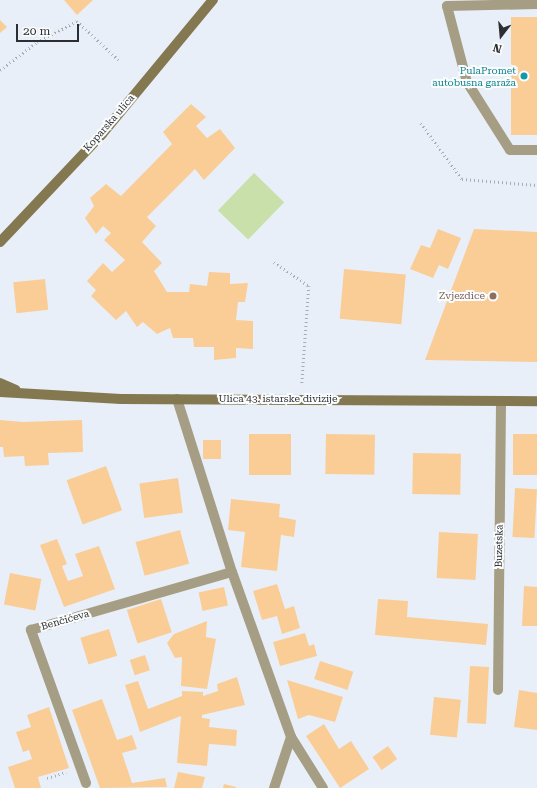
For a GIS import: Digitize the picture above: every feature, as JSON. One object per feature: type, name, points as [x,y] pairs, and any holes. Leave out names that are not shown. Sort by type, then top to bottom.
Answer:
[{"type":"main road","name":"Koparska ulica","points":[[0,242],[102,134],[212,0]]},
{"type":"main road","name":"Ulica 43. istarske divizije","points":[[0,383],[19,392]]},
{"type":"main road","name":"Ulica 43. istarske divizije","points":[[0,392],[121,399],[537,401]]},
{"type":"street","points":[[537,4],[446,3],[467,82],[510,150],[537,150]]},
{"type":"street","points":[[177,399],[232,572],[291,737],[323,788]]},
{"type":"street","name":"Buzetska","points":[[498,690],[501,401]]},
{"type":"street","name":"Benčićeva","points":[[86,783],[31,630],[232,572]]},
{"type":"street","points":[[274,788],[291,737]]},
{"type":"path","points":[[0,70],[37,42],[77,21],[121,62]]},
{"type":"path","points":[[421,123],[462,179],[537,185]]},
{"type":"path","points":[[274,262],[309,286],[301,399]]},
{"type":"green space","points":[[254,173],[284,202],[248,240],[218,210]]},
{"type":"building","points":[[64,0],[93,0],[77,15]]},
{"type":"building","name":"PulaPromet autobusna garaža","points":[[511,17],[537,17],[537,135],[511,135]]},
{"type":"building","points":[[0,20],[7,27],[0,33]]},
{"type":"building","points":[[191,104],[206,117],[196,126],[207,138],[220,129],[235,148],[204,180],[195,169],[147,217],[156,226],[142,242],[162,263],[154,271],[167,292],[189,292],[190,284],[207,286],[209,272],[230,273],[230,284],[248,283],[245,302],[238,302],[236,320],[253,321],[253,349],[236,348],[236,358],[214,360],[214,347],[194,347],[193,338],[173,338],[170,328],[157,334],[143,322],[137,327],[126,311],[116,320],[91,296],[96,290],[87,281],[103,263],[112,272],[125,260],[104,240],[111,233],[103,226],[96,234],[85,218],[94,206],[90,198],[106,184],[121,196],[172,144],[163,132]]},
{"type":"building","points":[[438,229],[461,238],[448,269],[439,265],[433,278],[410,269],[421,245],[430,248]]},
{"type":"building","name":"Zvjezdice","points":[[474,229],[537,232],[537,362],[425,360]]},
{"type":"building","points":[[344,269],[406,274],[401,324],[340,319]]},
{"type":"building","points":[[45,279],[48,310],[16,313],[13,282]]},
{"type":"building","points":[[0,420],[23,422],[82,420],[83,452],[48,453],[49,465],[25,466],[24,456],[4,457],[3,447],[0,447]]},
{"type":"building","points":[[249,434],[291,434],[291,475],[249,475]]},
{"type":"building","points":[[326,434],[375,435],[374,475],[325,474]]},
{"type":"building","points":[[513,434],[537,434],[537,475],[513,475]]},
{"type":"building","points":[[203,440],[221,440],[221,459],[203,459]]},
{"type":"building","points":[[413,453],[461,454],[460,495],[412,494]]},
{"type":"building","points":[[106,466],[122,510],[83,525],[67,480]]},
{"type":"building","points":[[178,478],[183,513],[144,518],[139,483]]},
{"type":"building","points":[[515,488],[537,489],[534,538],[512,537]]},
{"type":"building","points":[[231,499],[280,504],[279,517],[296,520],[294,537],[281,535],[277,571],[241,567],[245,532],[228,530]]},
{"type":"building","points":[[180,530],[189,564],[145,576],[136,542]]},
{"type":"building","points":[[439,532],[478,534],[476,580],[437,578]]},
{"type":"building","points":[[57,539],[67,564],[62,566],[68,581],[83,576],[75,554],[99,546],[115,589],[64,607],[40,545]]},
{"type":"building","points":[[10,573],[41,579],[35,611],[4,604]]},
{"type":"building","points":[[277,584],[285,609],[294,606],[300,628],[282,634],[277,616],[262,620],[253,591]]},
{"type":"building","points":[[524,586],[537,587],[537,626],[522,626]]},
{"type":"building","points":[[224,587],[228,606],[203,611],[199,592]]},
{"type":"building","points":[[161,599],[172,632],[138,643],[127,610]]},
{"type":"building","points":[[378,599],[408,601],[407,617],[488,624],[486,645],[375,635]]},
{"type":"building","points":[[207,621],[206,637],[216,639],[207,689],[181,686],[182,657],[175,658],[167,643],[174,634]]},
{"type":"building","points":[[109,629],[117,656],[88,665],[80,638]]},
{"type":"building","points":[[305,633],[309,646],[314,644],[317,656],[280,666],[273,642]]},
{"type":"building","points":[[145,655],[150,670],[135,675],[130,660]]},
{"type":"building","points":[[320,661],[353,672],[347,690],[314,679]]},
{"type":"building","points":[[470,666],[489,667],[486,724],[467,723]]},
{"type":"building","points":[[237,677],[245,705],[202,715],[202,718],[210,719],[209,727],[237,730],[236,746],[209,744],[207,766],[177,763],[181,716],[140,732],[125,685],[138,681],[148,709],[182,696],[182,691],[203,692],[203,696],[218,691],[217,684]]},
{"type":"building","points":[[287,680],[343,697],[335,722],[309,715],[298,719]]},
{"type":"building","points":[[519,690],[537,693],[537,730],[514,727]]},
{"type":"building","points":[[434,697],[461,700],[457,738],[430,735]]},
{"type":"building","points":[[102,699],[117,740],[132,735],[137,749],[122,753],[132,783],[165,778],[167,787],[100,788],[72,710]]},
{"type":"building","points":[[49,707],[69,768],[38,777],[41,788],[15,788],[8,767],[32,759],[29,750],[23,752],[16,732],[31,727],[27,715]]},
{"type":"building","points":[[324,724],[339,749],[351,741],[369,769],[340,788],[306,736]]},
{"type":"building","points":[[388,746],[397,759],[382,770],[372,757]]},
{"type":"building","points":[[178,772],[205,777],[202,788],[174,788]]},
{"type":"building","points":[[224,784],[236,787],[236,788],[223,788]]},
{"type":"place","name":"PulaPromet autobusna garaža","points":[[524,76]]},
{"type":"place","name":"Zvjezdice","points":[[493,296]]}]
